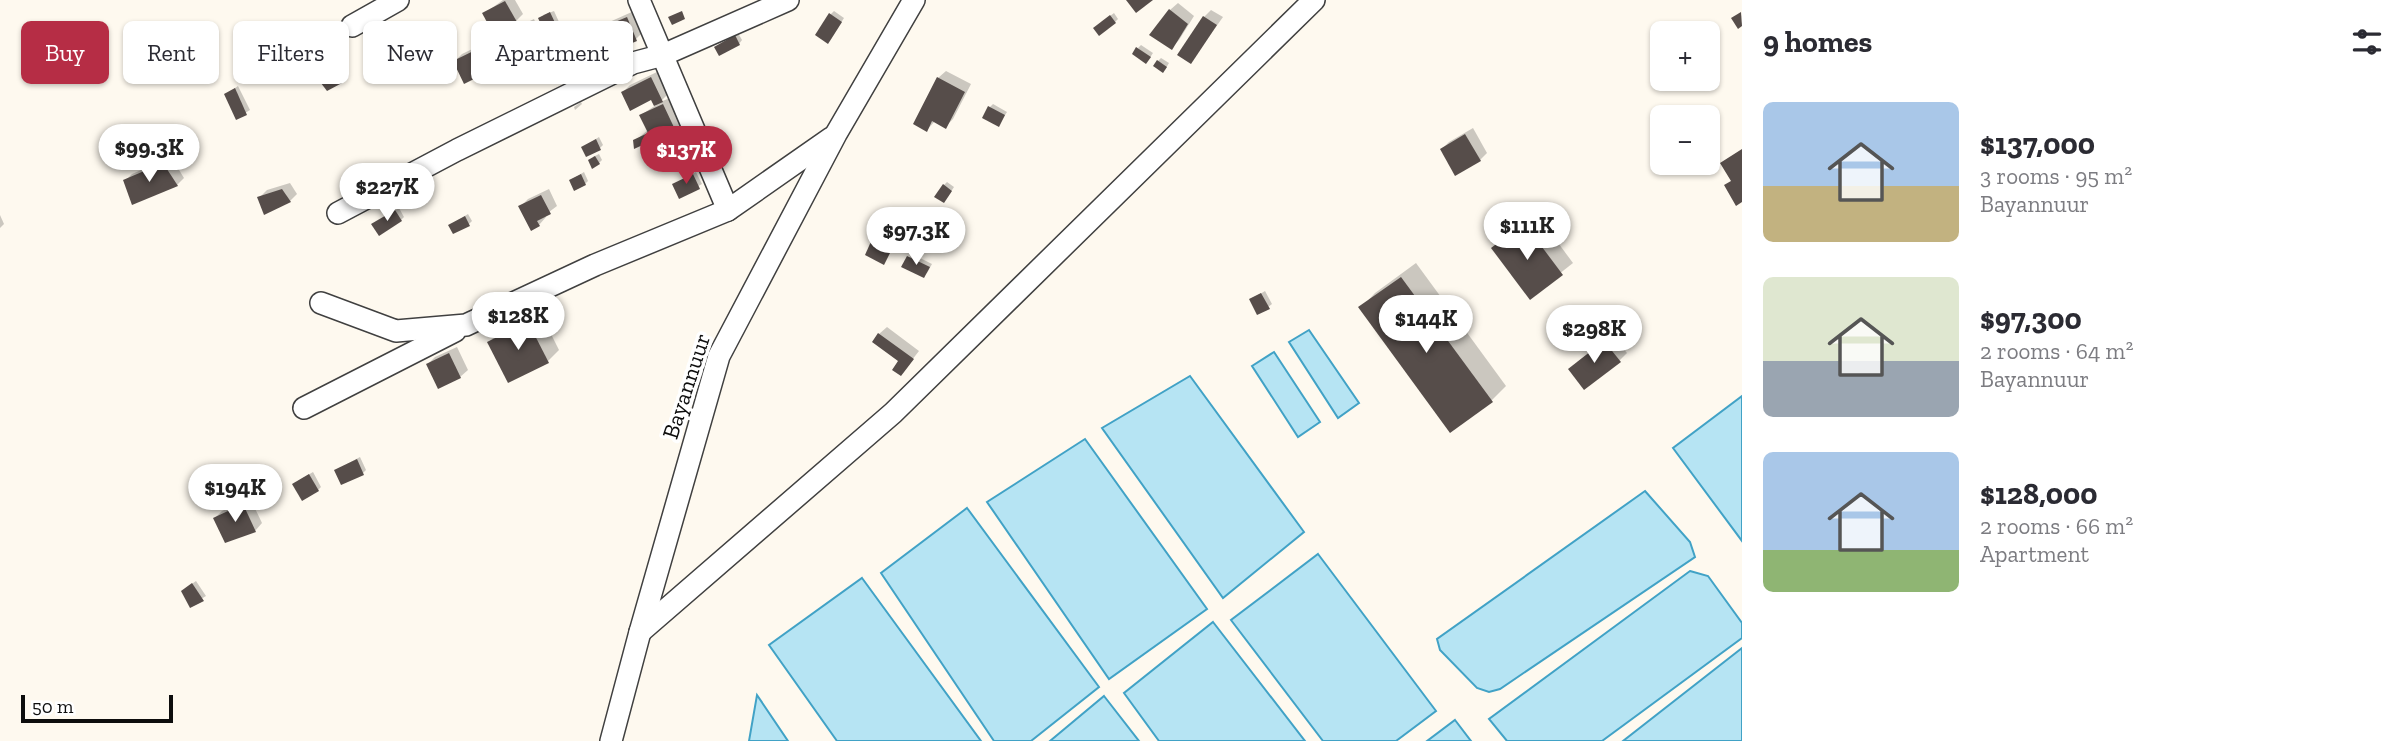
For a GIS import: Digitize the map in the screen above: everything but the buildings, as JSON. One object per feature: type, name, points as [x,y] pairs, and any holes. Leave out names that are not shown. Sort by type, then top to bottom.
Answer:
[{"type":"street","points":[[352,26],[398,0]]},
{"type":"street","points":[[639,0],[728,210]]},
{"type":"street","points":[[338,213],[457,150],[633,63],[663,55],[788,0]]},
{"type":"street","name":"Bayannuur","points":[[611,741],[719,356],[836,134],[914,0]]},
{"type":"street","points":[[640,632],[892,413],[1314,0]]},
{"type":"street","points":[[304,408],[466,325],[595,265],[728,210],[836,134]]},
{"type":"street","points":[[321,303],[396,331],[466,325]]},
{"type":"water","points":[[1309,330],[1359,403],[1338,418],[1289,342]]},
{"type":"water","points":[[1274,352],[1320,422],[1298,437],[1252,366]]},
{"type":"water","points":[[1190,376],[1304,532],[1223,598],[1102,428]]},
{"type":"water","points":[[1742,396],[1742,541],[1673,448]]},
{"type":"water","points":[[1085,439],[1207,609],[1109,679],[987,502]]},
{"type":"water","points":[[1645,491],[1690,542],[1695,557],[1500,689],[1489,692],[1477,688],[1440,650],[1437,639]]},
{"type":"water","points":[[967,508],[1099,687],[1031,741],[994,741],[881,573]]},
{"type":"water","points":[[1318,554],[1436,711],[1396,741],[1323,741],[1231,620]]},
{"type":"water","points":[[1690,571],[1708,576],[1742,623],[1742,638],[1602,741],[1507,741],[1489,719]]},
{"type":"water","points":[[862,578],[981,741],[837,741],[769,645]]},
{"type":"water","points":[[1213,622],[1305,741],[1159,741],[1124,693]]},
{"type":"water","points":[[1742,648],[1742,741],[1623,741]]},
{"type":"water","points":[[757,695],[788,741],[749,741]]},
{"type":"water","points":[[1104,696],[1139,741],[1050,741]]},
{"type":"water","points":[[1455,720],[1471,741],[1427,741]]}]
